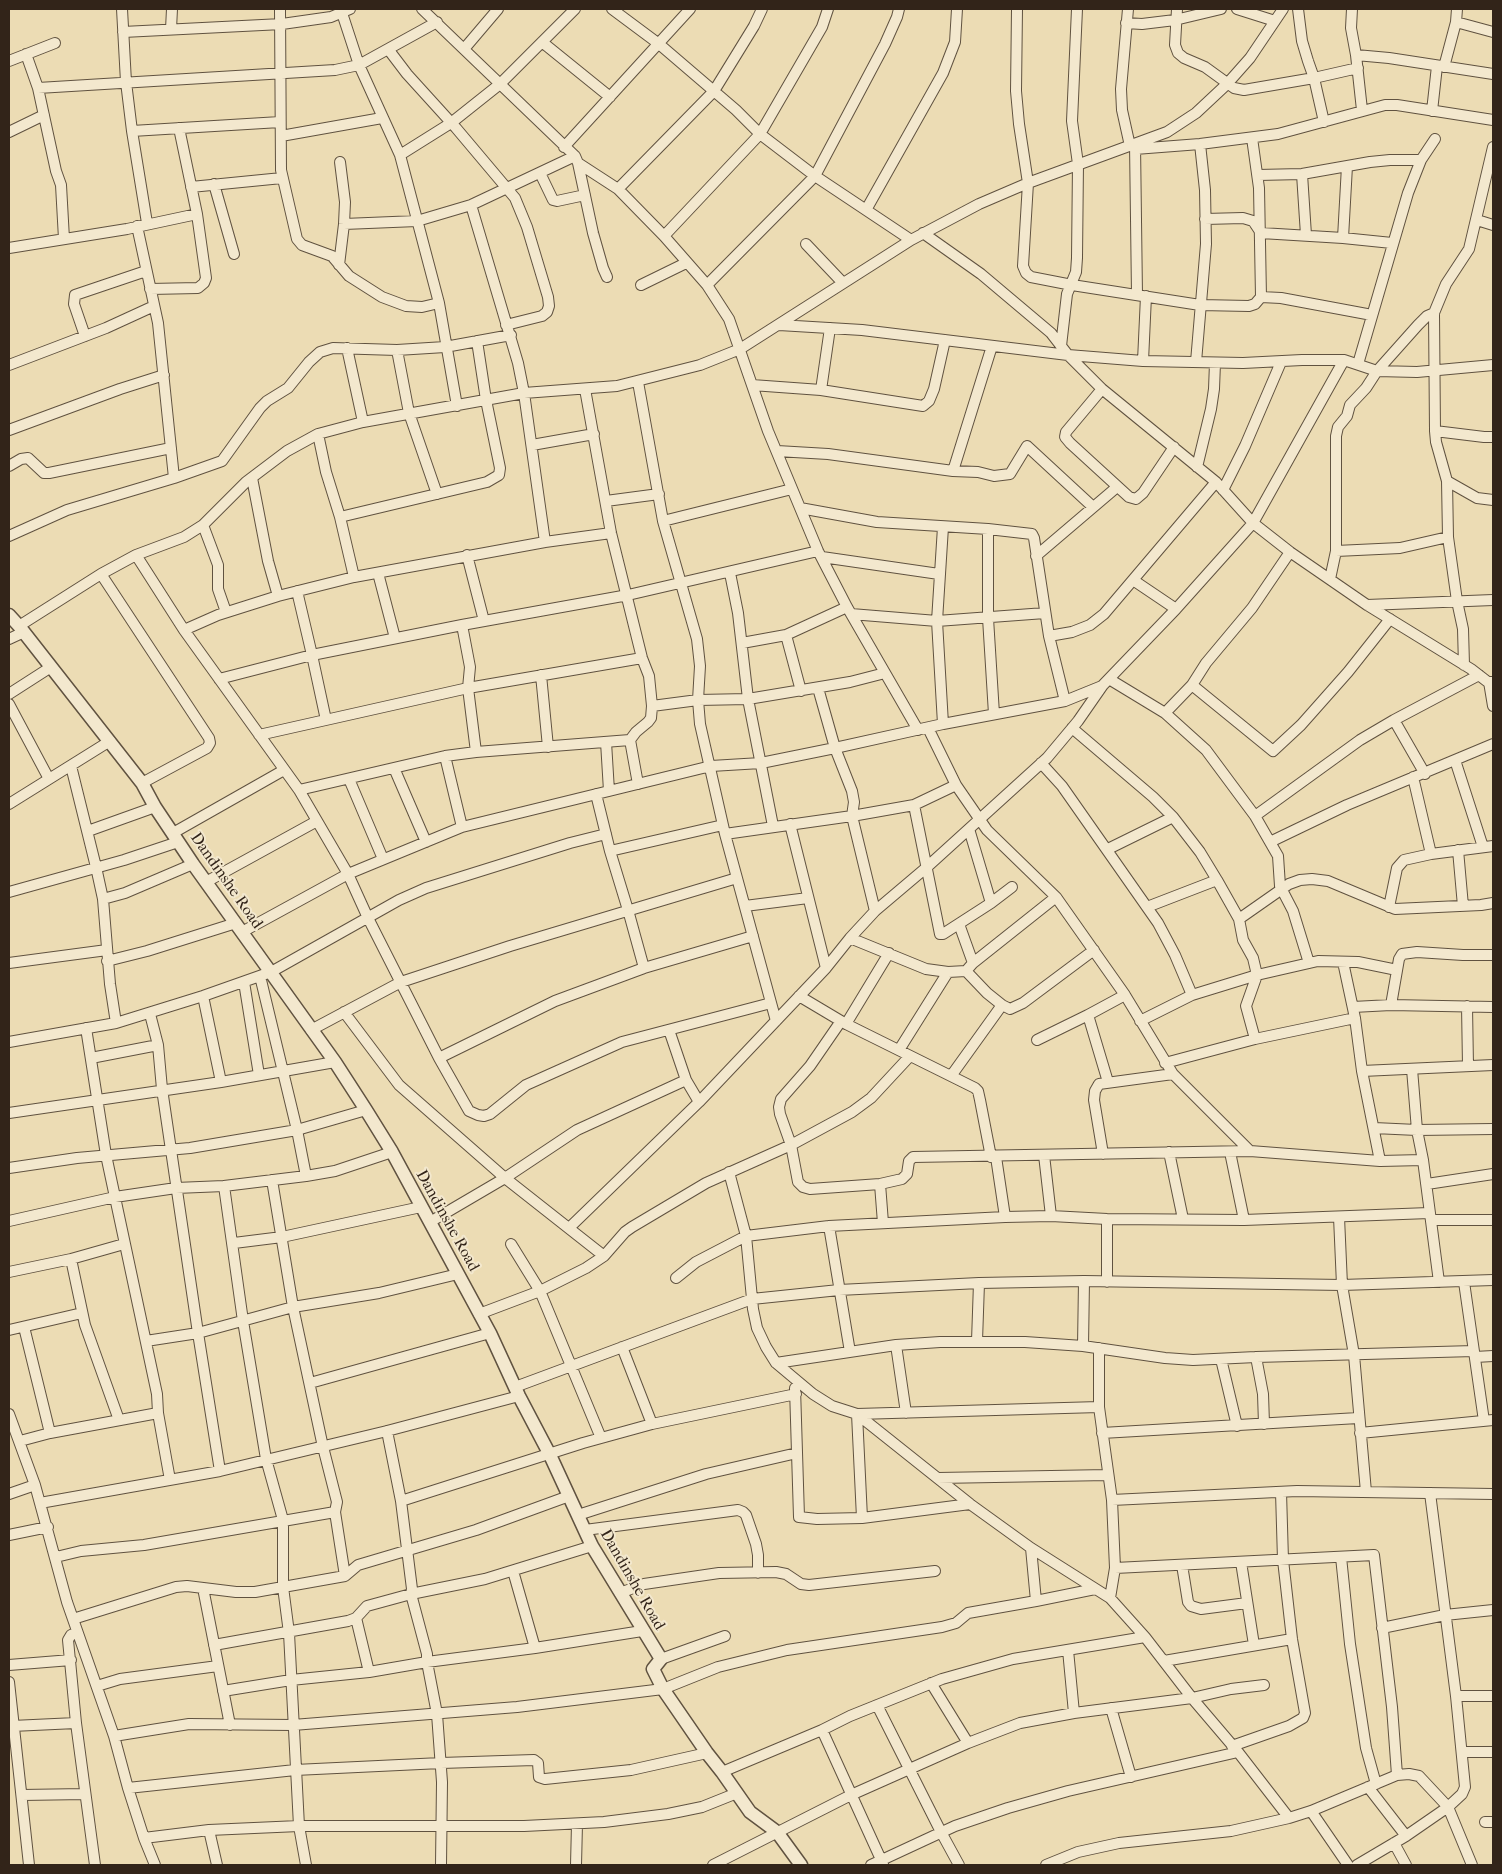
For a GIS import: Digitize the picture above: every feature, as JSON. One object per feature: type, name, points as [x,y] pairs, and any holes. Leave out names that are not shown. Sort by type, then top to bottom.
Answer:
[{"type":"street","points":[[122,9],[126,82],[146,271],[154,306],[164,375],[174,478]]},
{"type":"street","points":[[171,29],[172,9]]},
{"type":"street","points":[[280,9],[282,24],[280,122],[282,178],[297,239],[300,243],[332,256],[350,276],[382,297],[406,306],[422,307],[438,303]]},
{"type":"street","points":[[422,9],[564,146],[576,160],[618,189],[664,236],[707,285],[729,319],[768,432],[820,554],[849,611],[956,785],[987,830],[1056,897],[1125,995],[1173,1074],[1250,1151]]},
{"type":"street","points":[[464,49],[498,9]]},
{"type":"street","points":[[400,156],[452,123],[500,84],[574,9]]},
{"type":"street","points":[[612,9],[659,44],[714,91],[760,134],[815,176],[911,240]]},
{"type":"street","points":[[564,146],[690,9]]},
{"type":"street","points":[[618,189],[714,91],[754,26],[762,9]]},
{"type":"street","points":[[664,236],[760,134],[822,27],[828,9]]},
{"type":"street","points":[[707,285],[815,176],[885,44],[899,9]]},
{"type":"street","points":[[866,210],[944,73],[954,42],[957,9]]},
{"type":"street","points":[[1017,9],[1016,91],[1028,183],[1023,266],[1026,273],[1031,277],[1200,305],[1249,306],[1255,304],[1261,297],[1261,233],[1258,174],[1252,138]]},
{"type":"street","points":[[1061,346],[1067,294],[1076,272],[1077,258],[1078,164],[1072,121],[1077,9]]},
{"type":"street","points":[[1128,9],[1121,89],[1122,110],[1134,146],[1144,360]]},
{"type":"street","points":[[1177,9],[1175,45],[1178,52],[1184,58],[1205,67],[1234,88],[1244,90],[1358,68]]},
{"type":"street","points":[[1126,23],[1142,24],[1175,20],[1221,9]]},
{"type":"street","points":[[1236,9],[1275,21]]},
{"type":"street","points":[[9,639],[101,574],[136,554],[184,537],[203,525],[252,478],[287,451],[318,434],[363,422],[524,393],[617,386],[638,382],[700,365],[740,348],[911,240],[979,204],[1028,183],[1134,146],[1167,132],[1196,113],[1227,84],[1250,58],[1283,9]]},
{"type":"street","points":[[1298,9],[1302,41],[1314,78],[1324,122]]},
{"type":"street","points":[[1352,9],[1350,28],[1358,68],[1362,110]]},
{"type":"street","points":[[1432,111],[1441,66],[1456,22],[1457,9]]},
{"type":"street","points":[[123,32],[282,24],[331,17],[346,11],[359,65],[400,156],[438,303],[457,406]]},
{"type":"street","points":[[38,88],[335,70],[359,65],[437,22]]},
{"type":"street","points":[[1456,22],[1493,32]]},
{"type":"street","points":[[542,42],[610,97]]},
{"type":"street","points":[[9,61],[55,43]]},
{"type":"street","points":[[388,49],[430,101],[452,123],[515,198],[548,296],[549,306],[547,312],[542,316],[506,325]]},
{"type":"street","points":[[26,54],[38,88],[62,194],[64,239]]},
{"type":"street","points":[[1356,55],[1389,58],[1493,74]]},
{"type":"street","points":[[1134,146],[1200,144],[1278,134],[1385,105],[1493,120]]},
{"type":"street","points":[[9,132],[44,115]]},
{"type":"street","points":[[281,136],[382,118]]},
{"type":"street","points":[[132,131],[280,122]]},
{"type":"street","points":[[150,289],[189,289],[198,288],[204,284],[205,266],[197,214],[179,128]]},
{"type":"street","points":[[1358,364],[1408,192],[1421,160],[1435,139]]},
{"type":"street","points":[[1196,362],[1206,244],[1205,190],[1200,144]]},
{"type":"street","points":[[1464,665],[1463,629],[1448,537],[1447,481],[1436,442],[1435,431],[1434,313],[1446,284],[1469,249],[1493,147]]},
{"type":"street","points":[[344,224],[417,221],[471,205],[540,172],[576,160]]},
{"type":"street","points":[[576,160],[593,233],[607,277]]},
{"type":"street","points":[[1258,174],[1302,174],[1390,160],[1421,160]]},
{"type":"street","points":[[340,162],[344,224],[340,265]]},
{"type":"street","points":[[1343,238],[1347,166]]},
{"type":"street","points":[[540,172],[553,200],[557,201],[585,195]]},
{"type":"street","points":[[1302,174],[1306,236]]},
{"type":"street","points":[[191,187],[282,178]]},
{"type":"street","points":[[214,184],[234,254]]},
{"type":"street","points":[[471,205],[510,335],[524,393],[545,542]]},
{"type":"street","points":[[9,248],[197,214]]},
{"type":"street","points":[[1205,219],[1243,218],[1253,221],[1261,233]]},
{"type":"street","points":[[1477,220],[1493,225]]},
{"type":"street","points":[[923,233],[981,274],[1051,333],[1068,355],[1102,389],[1219,486],[1253,523],[1290,552],[1366,605],[1492,684],[1493,706]]},
{"type":"street","points":[[1261,233],[1343,238],[1392,244]]},
{"type":"street","points":[[806,244],[843,283]]},
{"type":"street","points":[[641,285],[686,263]]},
{"type":"street","points":[[85,336],[74,304],[76,294],[146,271]]},
{"type":"street","points":[[1261,297],[1281,298],[1372,315]]},
{"type":"street","points":[[9,365],[85,336],[154,306]]},
{"type":"street","points":[[1330,579],[1336,551],[1336,436],[1338,427],[1347,416],[1350,405],[1366,388],[1376,371],[1426,316],[1434,313]]},
{"type":"street","points":[[779,325],[830,328],[1068,355],[1144,360],[1215,363],[1344,360],[1376,371],[1434,370],[1493,364]]},
{"type":"street","points":[[821,390],[830,328]]},
{"type":"street","points":[[9,536],[67,510],[174,478],[222,461],[260,408],[267,401],[288,388],[309,362],[320,352],[333,348],[397,350],[445,347],[510,335]]},
{"type":"street","points":[[752,385],[821,390],[923,406],[930,401],[934,390],[945,340]]},
{"type":"street","points":[[340,517],[487,482],[499,475],[500,468],[486,400],[477,341]]},
{"type":"street","points":[[953,471],[992,346]]},
{"type":"street","points":[[347,348],[363,422]]},
{"type":"street","points":[[397,350],[409,413],[438,494]]},
{"type":"street","points":[[569,1228],[699,1102],[826,968],[875,911],[927,868],[1041,763],[1072,728],[1106,682],[1176,609],[1253,523],[1344,360]]},
{"type":"street","points":[[1049,636],[1072,632],[1090,625],[1104,614],[1219,486],[1244,446],[1281,362]]},
{"type":"street","points":[[1197,467],[1212,403],[1215,363]]},
{"type":"street","points":[[9,430],[120,389],[164,375]]},
{"type":"street","points":[[638,382],[663,521],[700,653],[698,700],[700,724],[724,829],[776,1021]]},
{"type":"street","points":[[298,790],[445,756],[630,740],[651,718],[652,706],[649,676],[642,658],[628,595],[611,533],[585,389]]},
{"type":"street","points":[[1102,389],[1066,432],[1065,436],[1070,444],[1128,497],[1132,499],[1139,497],[1174,447]]},
{"type":"street","points":[[1435,431],[1484,438],[1493,437]]},
{"type":"street","points":[[318,434],[354,578]]},
{"type":"street","points":[[532,445],[594,434]]},
{"type":"street","points":[[776,451],[828,454],[953,471],[978,472],[994,476],[1007,475],[1013,471],[1027,446],[1093,507]]},
{"type":"street","points":[[9,466],[21,459],[28,458],[44,473],[49,473],[171,448]]},
{"type":"street","points":[[252,478],[268,561],[278,596]]},
{"type":"street","points":[[1447,481],[1477,498],[1493,500]]},
{"type":"street","points":[[1036,556],[1117,487]]},
{"type":"street","points":[[663,521],[792,489]]},
{"type":"street","points":[[606,501],[659,494]]},
{"type":"street","points":[[800,508],[877,522],[988,529],[1032,534],[1049,636],[1065,701]]},
{"type":"street","points":[[203,525],[218,565],[218,589],[226,612]]},
{"type":"street","points":[[943,527],[936,621],[943,724]]},
{"type":"street","points":[[988,529],[988,618],[994,714]]},
{"type":"street","points":[[184,630],[226,612],[278,596],[378,572],[467,555],[611,533]]},
{"type":"street","points":[[1336,551],[1400,548],[1448,537]]},
{"type":"street","points":[[1166,713],[1192,686],[1206,663],[1252,608],[1290,552]]},
{"type":"street","points":[[136,554],[184,630],[298,790],[317,821],[348,874],[400,982],[469,1111],[484,1116],[490,1114],[526,1085],[622,1042],[771,1003]]},
{"type":"street","points":[[219,679],[312,655],[628,595],[820,554],[939,574]]},
{"type":"street","points":[[467,555],[484,621]]},
{"type":"street","points":[[378,572],[395,638]]},
{"type":"street","points":[[730,573],[742,643],[748,699],[773,826]]},
{"type":"street","points":[[101,574],[209,738],[210,743],[207,748],[142,783]]},
{"type":"street","points":[[1133,580],[1176,609]]},
{"type":"street","points":[[296,591],[326,720]]},
{"type":"street","points":[[1366,605],[1493,600]]},
{"type":"street","points":[[742,643],[786,635],[849,611],[936,621],[1045,613]]},
{"type":"street","name":"Dandinshe Road","points":[[9,615],[22,629],[142,783],[155,807],[193,864],[239,928],[265,974],[312,1030],[366,1110],[392,1152],[490,1333],[517,1391],[550,1454],[592,1546],[642,1631],[661,1659]]},
{"type":"street","points":[[1192,686],[1273,751],[1301,725],[1348,672],[1390,619]]},
{"type":"street","points":[[462,625],[470,667],[468,688],[476,752]]},
{"type":"street","points":[[786,635],[800,691]]},
{"type":"street","points":[[259,735],[468,688],[642,658]]},
{"type":"street","points":[[9,694],[51,666]]},
{"type":"street","points":[[652,706],[698,700],[748,699],[850,682],[886,673]]},
{"type":"street","points":[[541,675],[548,747]]},
{"type":"street","points":[[1255,816],[1348,748],[1394,720],[1479,675]]},
{"type":"street","points":[[107,961],[239,928],[348,874],[462,827],[710,766],[761,763],[943,724],[1065,701],[1106,682]]},
{"type":"street","points":[[1106,682],[1166,713],[1206,750],[1255,816],[1278,856],[1281,888],[1293,911],[1309,963]]},
{"type":"street","points":[[818,688],[835,748],[852,791],[854,802],[852,816],[875,911]]},
{"type":"street","points":[[9,704],[49,779]]},
{"type":"street","points":[[1394,720],[1425,774]]},
{"type":"street","points":[[1072,728],[1153,797],[1173,817],[1200,852],[1217,880],[1239,919],[1243,940],[1252,958],[1257,975],[1246,1006],[1255,1039]]},
{"type":"street","points":[[630,740],[638,784]]},
{"type":"street","points":[[9,803],[110,741]]},
{"type":"street","points":[[606,742],[609,791]]},
{"type":"street","points":[[1270,842],[1320,817],[1493,744]]},
{"type":"street","points":[[445,756],[462,827]]},
{"type":"street","points":[[1389,907],[1397,868],[1404,860],[1431,854],[1488,847],[1455,760]]},
{"type":"street","points":[[1041,763],[1062,786],[1108,849],[1158,923],[1175,955],[1192,995]]},
{"type":"street","points":[[71,766],[103,899],[107,961],[116,1023]]},
{"type":"street","points":[[394,768],[426,842]]},
{"type":"street","points":[[9,892],[124,860],[176,838],[284,770]]},
{"type":"street","points":[[1413,777],[1431,854]]},
{"type":"street","points":[[349,779],[383,859]]},
{"type":"street","points":[[610,851],[724,829],[790,824],[914,805],[956,785]]},
{"type":"street","points":[[596,794],[610,851],[644,968]]},
{"type":"street","points":[[914,805],[939,932],[943,934],[1012,887]]},
{"type":"street","points":[[88,831],[155,807]]},
{"type":"street","points":[[1108,849],[1173,817]]},
{"type":"street","points":[[206,882],[317,821]]},
{"type":"street","points":[[790,824],[826,968]]},
{"type":"street","points":[[969,829],[991,903]]},
{"type":"street","points":[[9,1042],[116,1023],[150,1014],[244,982],[265,974],[399,900],[426,888],[606,834]]},
{"type":"street","points":[[1458,850],[1463,906]]},
{"type":"street","points":[[103,899],[126,893],[193,864]]},
{"type":"street","points":[[312,1030],[400,982],[510,946],[737,878]]},
{"type":"street","points":[[1239,919],[1281,888],[1300,880],[1312,879],[1328,881],[1389,907],[1407,910],[1493,903]]},
{"type":"street","points":[[1147,908],[1217,880]]},
{"type":"street","points":[[850,938],[926,968],[948,972],[970,967],[1056,897]]},
{"type":"street","points":[[745,906],[808,898]]},
{"type":"street","points":[[958,924],[970,967],[987,993],[1010,1009],[1016,1007],[1094,950]]},
{"type":"street","points":[[439,1058],[554,1001],[644,968],[752,936]]},
{"type":"street","points":[[9,964],[107,950]]},
{"type":"street","points":[[1391,1005],[1399,959],[1402,954],[1409,952],[1493,955]]},
{"type":"street","points":[[889,953],[843,1022],[810,1066],[781,1099],[780,1114],[791,1145],[798,1182],[810,1189],[880,1184],[906,1177],[909,1161],[913,1157],[1250,1151],[1380,1161],[1423,1160]]},
{"type":"street","points":[[1140,1021],[1192,995],[1257,975],[1318,961],[1358,962],[1397,970]]},
{"type":"street","points":[[1343,962],[1353,1007],[1362,1071],[1380,1161]]},
{"type":"street","points":[[899,1050],[948,972]]},
{"type":"street","points":[[265,974],[283,1072],[306,1176]]},
{"type":"street","points":[[244,982],[259,1075]]},
{"type":"street","points":[[1037,1040],[1125,995]]},
{"type":"street","points":[[203,996],[221,1082]]},
{"type":"street","points":[[799,996],[843,1022],[970,1084],[978,1091],[1005,1217]]},
{"type":"street","points":[[952,1076],[1002,1005]]},
{"type":"street","points":[[1353,1007],[1391,1005],[1493,1007]]},
{"type":"street","points":[[1466,1006],[1468,1066]]},
{"type":"street","points":[[344,1012],[399,1085],[505,1178],[604,1256]]},
{"type":"street","points":[[150,1014],[158,1045],[162,1089],[172,1149],[176,1188],[220,1471]]},
{"type":"street","points":[[1088,1015],[1108,1082]]},
{"type":"street","points":[[1165,1063],[1255,1039],[1355,1018]]},
{"type":"street","points":[[86,1028],[106,1155],[157,1394],[158,1413],[170,1480]]},
{"type":"street","points":[[669,1030],[686,1080],[699,1102]]},
{"type":"street","points":[[91,1058],[158,1045]]},
{"type":"street","points":[[479,1314],[540,1291],[586,1268],[604,1256],[632,1226],[706,1183],[791,1145],[852,1112],[871,1098],[910,1056]]},
{"type":"street","points":[[9,1113],[96,1101],[162,1089],[221,1082],[335,1062]]},
{"type":"street","points":[[1362,1071],[1493,1065]]},
{"type":"street","points":[[1412,1069],[1417,1130],[1423,1160],[1439,1282]]},
{"type":"street","points":[[1103,1154],[1094,1100],[1099,1084],[1173,1074]]},
{"type":"street","points":[[430,1222],[505,1178],[577,1130],[686,1080]]},
{"type":"street","points":[[9,1168],[106,1155],[172,1149],[297,1130],[366,1110]]},
{"type":"street","points":[[1374,1128],[1417,1130],[1493,1129]]},
{"type":"street","points":[[9,1221],[115,1197],[176,1188],[224,1186],[336,1171],[392,1152]]},
{"type":"street","points":[[1169,1152],[1183,1219]]},
{"type":"street","points":[[1230,1152],[1244,1220]]},
{"type":"street","points":[[1044,1155],[1051,1216]]},
{"type":"street","points":[[729,1172],[746,1236],[752,1299],[758,1328],[766,1347],[776,1363],[812,1394],[832,1406],[857,1414],[1099,1407]]},
{"type":"street","points":[[1426,1184],[1493,1174]]},
{"type":"street","points":[[272,1180],[293,1307],[323,1447],[337,1502],[334,1512],[345,1576]]},
{"type":"street","points":[[880,1184],[883,1223]]},
{"type":"street","points":[[224,1186],[234,1244],[243,1321],[266,1459],[283,1520],[283,1587],[289,1633],[295,1770],[299,1826],[306,1865]]},
{"type":"street","points":[[234,1244],[282,1237],[421,1206]]},
{"type":"street","points":[[676,1278],[696,1262],[746,1236],[829,1226],[1051,1216],[1106,1219],[1244,1220],[1430,1216],[1493,1220]]},
{"type":"street","points":[[1339,1217],[1342,1285],[1354,1355],[1358,1418],[1366,1492]]},
{"type":"street","points":[[1106,1219],[1107,1282]]},
{"type":"street","points":[[829,1226],[850,1352]]},
{"type":"street","points":[[9,1272],[71,1259],[124,1244]]},
{"type":"street","points":[[510,1244],[540,1291],[601,1438]]},
{"type":"street","points":[[71,1259],[82,1313],[119,1420]]},
{"type":"street","points":[[146,1341],[198,1333],[293,1307],[379,1293],[458,1274]]},
{"type":"street","points":[[40,1503],[220,1471],[387,1432],[517,1391],[570,1365],[752,1299],[839,1290],[979,1283],[1107,1282],[1342,1285],[1493,1280]]},
{"type":"street","points":[[1083,1346],[1084,1282]]},
{"type":"street","points":[[1360,1433],[1489,1421],[1475,1354],[1464,1282]]},
{"type":"street","points":[[977,1341],[979,1283]]},
{"type":"street","points":[[9,1330],[82,1313]]},
{"type":"street","points":[[24,1327],[50,1433]]},
{"type":"street","points":[[310,1383],[490,1333]]},
{"type":"street","points":[[776,1363],[896,1345],[977,1341],[1083,1346],[1165,1358],[1194,1360],[1354,1355],[1475,1354],[1493,1356]]},
{"type":"street","points":[[896,1345],[906,1413]]},
{"type":"street","points":[[622,1347],[652,1424]]},
{"type":"street","points":[[1099,1348],[1099,1407],[1112,1500],[1115,1568],[1110,1598]]},
{"type":"street","points":[[1256,1357],[1263,1394],[1264,1424]]},
{"type":"street","points":[[1221,1359],[1237,1426]]},
{"type":"street","points":[[794,1379],[799,1517],[817,1519],[862,1518],[970,1504]]},
{"type":"street","points":[[401,1501],[601,1438],[652,1424],[796,1394]]},
{"type":"street","points":[[20,1441],[50,1433],[158,1413]]},
{"type":"street","points":[[9,1414],[12,1431],[20,1441],[35,1485],[77,1632],[114,1736],[128,1788],[155,1865]]},
{"type":"street","points":[[857,1414],[970,1504],[1032,1548],[1110,1598],[1145,1637],[1289,1818]]},
{"type":"street","points":[[857,1414],[862,1518]]},
{"type":"street","points":[[1102,1433],[1358,1418]]},
{"type":"street","points":[[387,1432],[408,1543],[411,1594],[427,1654],[437,1714],[441,1763],[442,1865]]},
{"type":"street","points":[[578,1515],[706,1474],[796,1453]]},
{"type":"street","points":[[938,1478],[1108,1475]]},
{"type":"street","points":[[9,1494],[35,1485]]},
{"type":"street","points":[[822,1730],[851,1795],[878,1864],[941,1832],[1016,1806],[1235,1749],[1289,1726],[1303,1718],[1305,1713],[1292,1639],[1283,1560],[1281,1492]]},
{"type":"street","points":[[1112,1500],[1281,1492],[1493,1494]]},
{"type":"street","points":[[1357,1865],[1406,1836],[1448,1806],[1462,1794],[1465,1787],[1456,1696],[1430,1493]]},
{"type":"street","points":[[73,1619],[176,1587],[255,1592],[345,1576],[358,1565],[476,1530],[569,1496]]},
{"type":"street","points":[[585,1530],[738,1510],[746,1515],[753,1537],[758,1555],[758,1573]]},
{"type":"street","points":[[56,1557],[81,1551],[144,1545],[334,1512]]},
{"type":"street","points":[[9,1536],[48,1527]]},
{"type":"street","points":[[214,1645],[348,1622],[356,1618],[367,1606],[411,1594],[485,1579],[592,1546]]},
{"type":"street","points":[[1032,1548],[1036,1601]]},
{"type":"street","points":[[1115,1568],[1374,1555],[1392,1707],[1397,1774]]},
{"type":"street","points":[[1341,1557],[1350,1644],[1372,1785],[1406,1836]]},
{"type":"street","points":[[1241,1562],[1254,1645]]},
{"type":"street","points":[[1182,1565],[1188,1602],[1191,1606],[1201,1609],[1247,1603]]},
{"type":"street","points":[[513,1571],[536,1648]]},
{"type":"street","points":[[620,1593],[652,1582],[719,1573],[776,1572],[786,1574],[802,1584],[809,1585],[935,1571]]},
{"type":"street","points":[[203,1588],[230,1725]]},
{"type":"street","points":[[114,1736],[189,1724],[293,1725],[437,1714],[517,1707],[663,1689],[718,1667],[787,1650],[942,1627],[956,1623],[968,1612],[1095,1589]]},
{"type":"street","points":[[1382,1628],[1445,1615],[1493,1610]]},
{"type":"street","points":[[356,1618],[369,1672]]},
{"type":"street","points":[[223,1691],[291,1680],[369,1672],[642,1631]]},
{"type":"street","points":[[77,1632],[71,1635],[68,1640],[76,1723],[95,1865]]},
{"type":"street","points":[[725,1636],[661,1659],[653,1669],[663,1689],[750,1812],[777,1832],[801,1865]]},
{"type":"street","points":[[722,1772],[877,1705],[964,1672],[1014,1659],[1145,1637]]},
{"type":"street","points":[[1164,1661],[1292,1639]]},
{"type":"street","points":[[1068,1650],[1074,1713]]},
{"type":"street","points":[[9,1665],[71,1660]]},
{"type":"street","points":[[97,1686],[120,1680],[218,1666]]},
{"type":"street","points":[[9,1682],[12,1726],[22,1795],[29,1865]]},
{"type":"street","points":[[931,1683],[968,1742]]},
{"type":"street","points":[[713,1865],[851,1795],[968,1742],[1020,1723],[1074,1713],[1192,1698],[1231,1689],[1264,1685]]},
{"type":"street","points":[[1456,1696],[1493,1696]]},
{"type":"street","points":[[877,1705],[959,1865]]},
{"type":"street","points":[[1111,1708],[1131,1777]]},
{"type":"street","points":[[12,1726],[76,1723]]},
{"type":"street","points":[[1462,1752],[1493,1752]]},
{"type":"street","points":[[128,1788],[295,1770],[534,1760],[538,1763],[539,1777],[545,1779],[631,1770],[707,1753]]},
{"type":"street","points":[[1046,1865],[1078,1852],[1119,1843],[1231,1831],[1289,1818],[1311,1811],[1397,1774],[1419,1776],[1448,1806],[1472,1865]]},
{"type":"street","points":[[144,1838],[209,1830],[299,1826],[442,1827],[577,1824],[668,1814],[702,1807],[737,1793]]},
{"type":"street","points":[[22,1795],[85,1794]]},
{"type":"street","points":[[1311,1811],[1344,1864]]},
{"type":"street","points":[[576,1865],[577,1824]]},
{"type":"street","points":[[209,1830],[216,1865]]},
{"type":"street","points":[[1394,1843],[1406,1865]]}]
